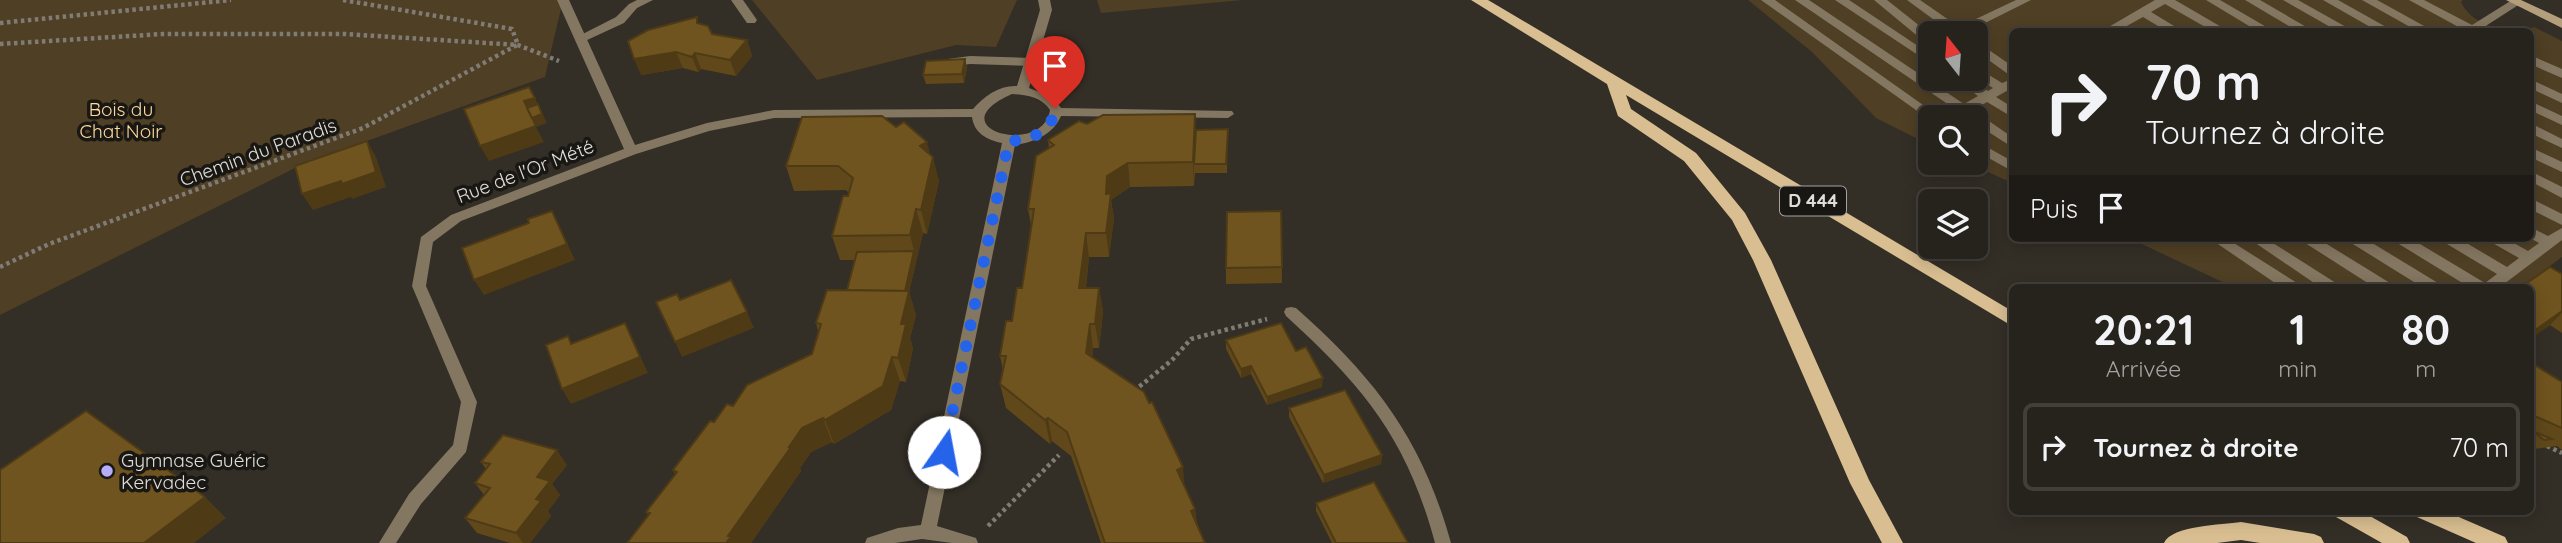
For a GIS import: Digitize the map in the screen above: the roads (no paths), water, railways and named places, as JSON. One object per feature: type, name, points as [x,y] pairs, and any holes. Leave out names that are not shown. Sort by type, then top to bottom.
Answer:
[{"type":"main road","name":"D 444","points":[[1478,0],[2009,317]]},
{"type":"main road","points":[[1614,82],[1624,111],[1690,157],[1739,217],[1762,260],[1860,483],[1893,543]]},
{"type":"main road","points":[[2350,515],[2400,543]]},
{"type":"main road","points":[[2433,515],[2498,543]]},
{"type":"main road","points":[[2174,543],[2180,539],[2241,531],[2314,543]]},
{"type":"street","points":[[564,0],[631,151]]},
{"type":"street","points":[[581,38],[620,20],[633,6],[647,0]]},
{"type":"street","points":[[737,0],[751,20]]},
{"type":"street","points":[[1022,90],[1046,10],[1044,0]]},
{"type":"street","points":[[1767,0],[1918,106]]},
{"type":"street","points":[[1801,0],[1956,105]]},
{"type":"street","points":[[1841,0],[1918,51]]},
{"type":"street","points":[[1880,0],[1918,30]]},
{"type":"street","points":[[1913,0],[1942,21]]},
{"type":"street","points":[[1983,21],[2025,0]]},
{"type":"street","points":[[2113,28],[2165,0],[2217,28]]},
{"type":"street","points":[[2212,0],[2262,28]]},
{"type":"street","points":[[2251,0],[2302,28]]},
{"type":"street","points":[[2289,0],[2342,28]]},
{"type":"street","points":[[2329,0],[2382,28]]},
{"type":"street","points":[[2368,0],[2421,28]]},
{"type":"street","points":[[2415,0],[2466,28]]},
{"type":"street","points":[[2476,28],[2515,1],[2562,24]]},
{"type":"street","points":[[2143,12],[2171,28]]},
{"type":"street","points":[[2122,23],[2131,28]]},
{"type":"street","points":[[1988,54],[2009,69]]},
{"type":"street","points":[[939,64],[970,60],[1031,61]]},
{"type":"street","points":[[2534,61],[2562,74]]},
{"type":"street","points":[[1988,77],[2007,86]]},
{"type":"street","points":[[2534,85],[2562,99]]},
{"type":"street","points":[[1980,105],[1988,97],[2007,86]]},
{"type":"street","points":[[1022,90],[1039,93],[1050,99],[1055,112],[1048,128],[1036,135],[1009,141],[991,137],[981,131],[976,122],[985,102],[996,95],[1022,90]]},
{"type":"street","points":[[1979,91],[2009,111]]},
{"type":"street","points":[[2534,107],[2562,121]]},
{"type":"street","points":[[1055,112],[1228,114]]},
{"type":"street","name":"Rue de l'Or Mété","points":[[387,543],[415,499],[460,447],[469,402],[419,286],[426,240],[456,218],[631,151],[707,127],[774,114],[978,113]]},
{"type":"street","points":[[1988,127],[2009,141]]},
{"type":"street","points":[[2534,129],[2562,144]]},
{"type":"street","points":[[928,530],[1009,141]]},
{"type":"street","points":[[1988,152],[2009,165]]},
{"type":"street","points":[[2534,153],[2562,168]]},
{"type":"street","points":[[2534,177],[2562,193]]},
{"type":"street","points":[[2534,205],[2562,220]]},
{"type":"street","points":[[2494,284],[2562,233]]},
{"type":"street","points":[[2534,234],[2549,243]]},
{"type":"street","points":[[2223,242],[2287,284]]},
{"type":"street","points":[[2261,242],[2326,284]]},
{"type":"street","points":[[2313,242],[2380,284]]},
{"type":"street","points":[[2360,242],[2428,284]]},
{"type":"street","points":[[2406,242],[2475,284]]},
{"type":"street","points":[[2454,242],[2508,274]]},
{"type":"street","points":[[2501,242],[2529,258]]},
{"type":"street","points":[[1292,312],[1337,351],[1377,398],[1412,454],[1437,516],[1443,543]]},
{"type":"street","points":[[873,543],[900,533],[928,530],[976,538]]},
{"type":"place","name":"Gymnase Guéric Kervadec","points":[[107,471]]},
{"type":"park label","name":"Bois du Chat Noir","points":[[121,120]]}]
